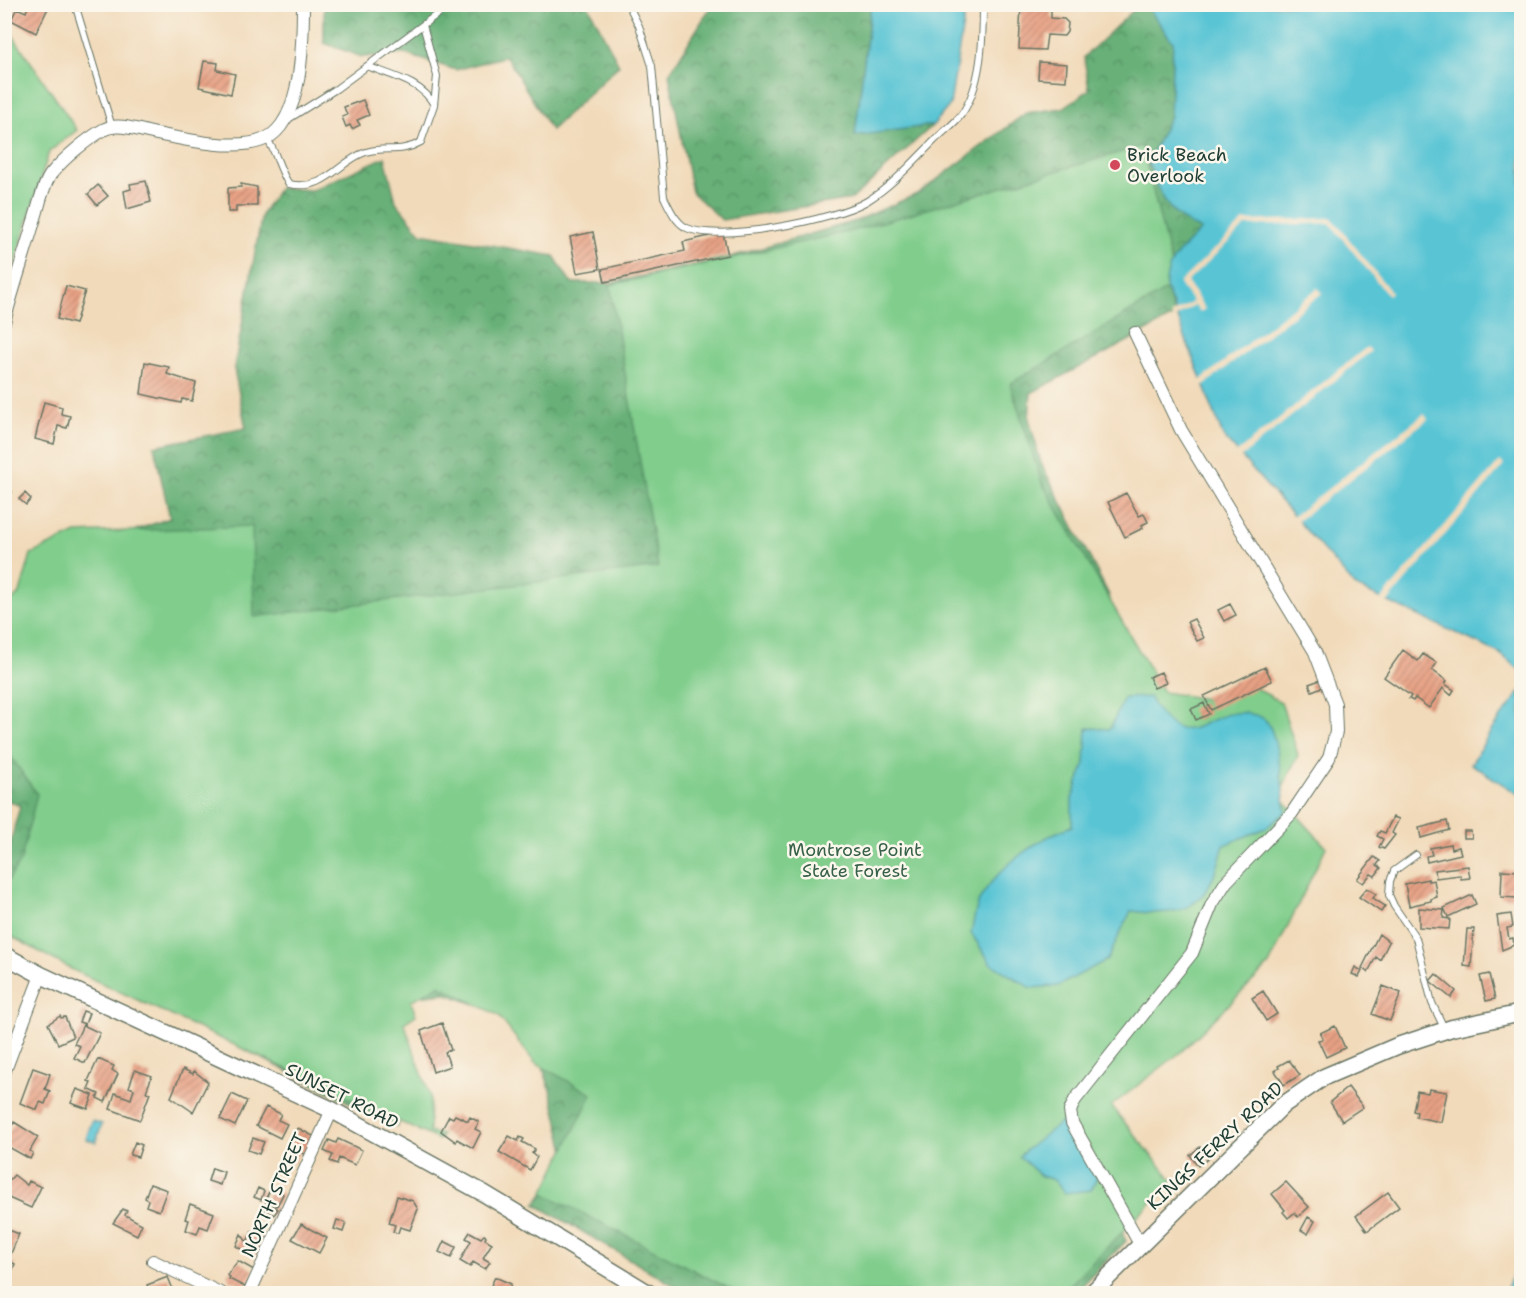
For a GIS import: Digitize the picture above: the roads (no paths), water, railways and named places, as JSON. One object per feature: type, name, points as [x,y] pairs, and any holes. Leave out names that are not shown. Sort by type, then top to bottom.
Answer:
[{"type":"street","points":[[4,322],[50,175],[78,149],[105,129],[112,127],[126,127],[203,143],[252,143],[267,139],[284,122],[293,100],[303,54],[303,4]]},
{"type":"street","points":[[1135,333],[1181,430],[1315,652],[1335,704],[1336,732],[1329,758],[1292,813],[1226,882],[1212,904],[1192,953],[1075,1100],[1070,1111],[1072,1123],[1082,1143],[1140,1244]]},
{"type":"street","name":"SUNSET ROAD","points":[[4,955],[41,975],[332,1110],[485,1194],[650,1293]]},
{"type":"street","points":[[4,1073],[41,975]]},
{"type":"street","name":"KINGS FERRY ROAD","points":[[1091,1293],[1283,1105],[1324,1077],[1397,1046],[1445,1030],[1521,1013]]},
{"type":"street","name":"NORTH STREET","points":[[249,1293],[332,1110]]},
{"type":"street","points":[[153,1261],[222,1293]]},
{"type":"lane","points":[[75,4],[112,127]]},
{"type":"lane","points":[[284,122],[367,66],[451,4]]},
{"type":"lane","points":[[628,4],[639,26],[652,66],[664,197],[673,214],[685,226],[708,233],[752,230],[833,216],[867,201],[893,180],[961,115],[966,106],[980,62],[983,4]]},
{"type":"lane","points":[[267,139],[275,150],[281,173],[289,184],[300,186],[327,177],[357,155],[369,151],[407,150],[421,142],[434,105],[437,76],[423,25]]},
{"type":"lane","points":[[367,66],[420,88],[430,96],[434,105]]},
{"type":"lane","points":[[1416,855],[1395,871],[1390,880],[1389,895],[1416,938],[1432,1002],[1445,1030]]},
{"type":"water","points":[[871,5],[966,5],[950,105],[933,125],[855,136]]},
{"type":"water","points":[[1146,5],[1521,5],[1521,671],[1499,653],[1356,587],[1223,436],[1166,287],[1172,262],[1201,230],[1172,211],[1161,194],[1148,162],[1170,116],[1173,42]]},
{"type":"water","points":[[1521,691],[1521,796],[1471,764],[1493,728]]},
{"type":"water","points":[[1149,697],[1163,717],[1175,727],[1186,729],[1197,727],[1221,716],[1235,713],[1253,714],[1265,720],[1271,729],[1277,751],[1286,812],[1266,828],[1224,845],[1212,880],[1195,902],[1183,909],[1169,912],[1131,911],[1107,960],[1058,986],[1031,988],[991,964],[971,933],[979,901],[989,885],[1021,854],[1059,831],[1072,826],[1072,799],[1085,763],[1087,728],[1110,729],[1124,698]]},
{"type":"water","points":[[92,1121],[102,1124],[96,1142],[86,1139]]},
{"type":"water","points":[[1061,1122],[1097,1178],[1091,1190],[1065,1193],[1054,1180],[1041,1176],[1019,1156]]},
{"type":"water","points":[[1521,1254],[1521,1293],[1505,1293],[1520,1257]]},
{"type":"place","name":"Brick Beach Overlook","points":[[1115,165]]},
{"type":"park label","name":"Montrose Point State Forest","points":[[855,860]]}]
